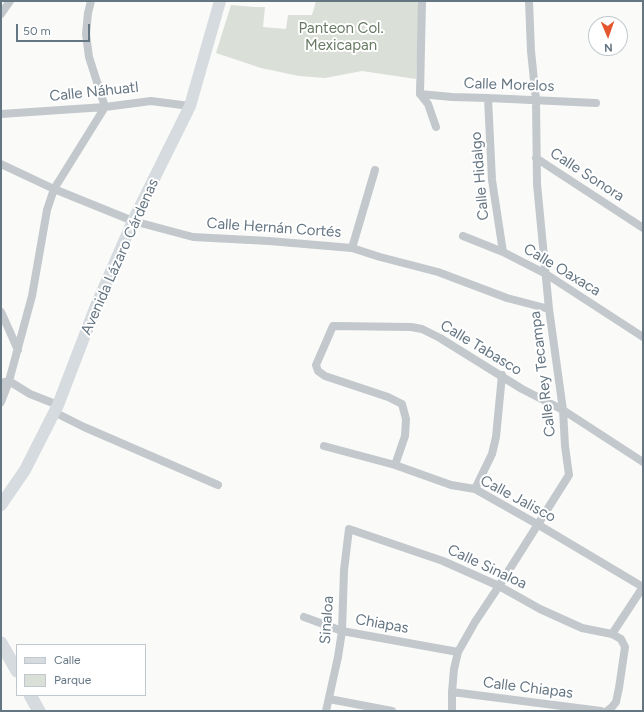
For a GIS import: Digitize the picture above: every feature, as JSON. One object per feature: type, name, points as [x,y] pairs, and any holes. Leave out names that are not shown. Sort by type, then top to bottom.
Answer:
[{"type":"main road","name":"Avenida Lázaro Cárdenas","points":[[1,505],[25,470],[56,409],[96,306],[133,221],[190,106],[220,1]]},
{"type":"main road","points":[[1,643],[16,669]]},
{"type":"main road","points":[[31,696],[39,711]]},
{"type":"street","points":[[1,14],[10,1]]},
{"type":"street","points":[[1,402],[5,382],[18,350],[32,296],[47,210],[54,189],[105,107],[89,57],[86,34],[91,1]]},
{"type":"street","points":[[422,1],[420,94],[428,104],[436,128]]},
{"type":"street","name":"Calle Rey Tecampa","points":[[452,711],[454,669],[458,652],[475,622],[569,475],[565,446],[563,410],[549,310],[537,184],[536,100],[529,1]]},
{"type":"street","name":"Calle Morelos","points":[[420,94],[452,97],[596,103]]},
{"type":"street","name":"Calle Hidalgo","points":[[488,98],[492,180],[503,252]]},
{"type":"street","name":"Calle Náhuatl","points":[[1,114],[105,107],[151,100],[190,106]]},
{"type":"street","name":"Calle Sonora","points":[[536,158],[643,228]]},
{"type":"street","name":"Calle Hernán Cortés","points":[[1,164],[54,189],[133,221],[193,237],[270,241],[352,248],[438,272],[507,298],[549,310]]},
{"type":"street","points":[[352,248],[375,170]]},
{"type":"street","name":"Calle Oaxaca","points":[[463,236],[503,252],[546,274],[643,337]]},
{"type":"street","points":[[1,312],[18,350]]},
{"type":"street","name":"Calle Tabasco","points":[[395,465],[405,436],[406,419],[402,404],[388,397],[324,376],[318,371],[316,365],[333,326],[411,327],[422,329],[502,375],[522,389],[563,410],[643,462]]},
{"type":"street","points":[[475,489],[492,454],[496,437],[502,375]]},
{"type":"street","points":[[5,382],[30,394],[84,427],[218,485]]},
{"type":"street","name":"Calle Jalisco","points":[[324,446],[395,465],[451,485],[475,489],[643,587]]},
{"type":"street","name":"Calle Sinaloa","points":[[349,529],[443,561],[499,586],[540,609],[582,628],[612,634]]},
{"type":"street","name":"Sinaloa","points":[[326,711],[342,631],[344,570],[349,529]]},
{"type":"street","points":[[607,711],[612,708],[616,702],[625,647],[621,639],[612,634],[643,587]]},
{"type":"street","name":"Chiapas","points":[[304,617],[342,631],[458,652]]},
{"type":"street","name":"Calle Chiapas","points":[[452,692],[601,711]]},
{"type":"street","points":[[329,699],[392,711]]},
{"type":"green space","name":"Panteon Col. Mexicapan","points":[[316,1],[420,1],[416,79],[362,71],[325,78],[299,76],[261,68],[216,53],[231,5],[265,7],[263,27],[286,29],[288,15],[312,15]]}]
